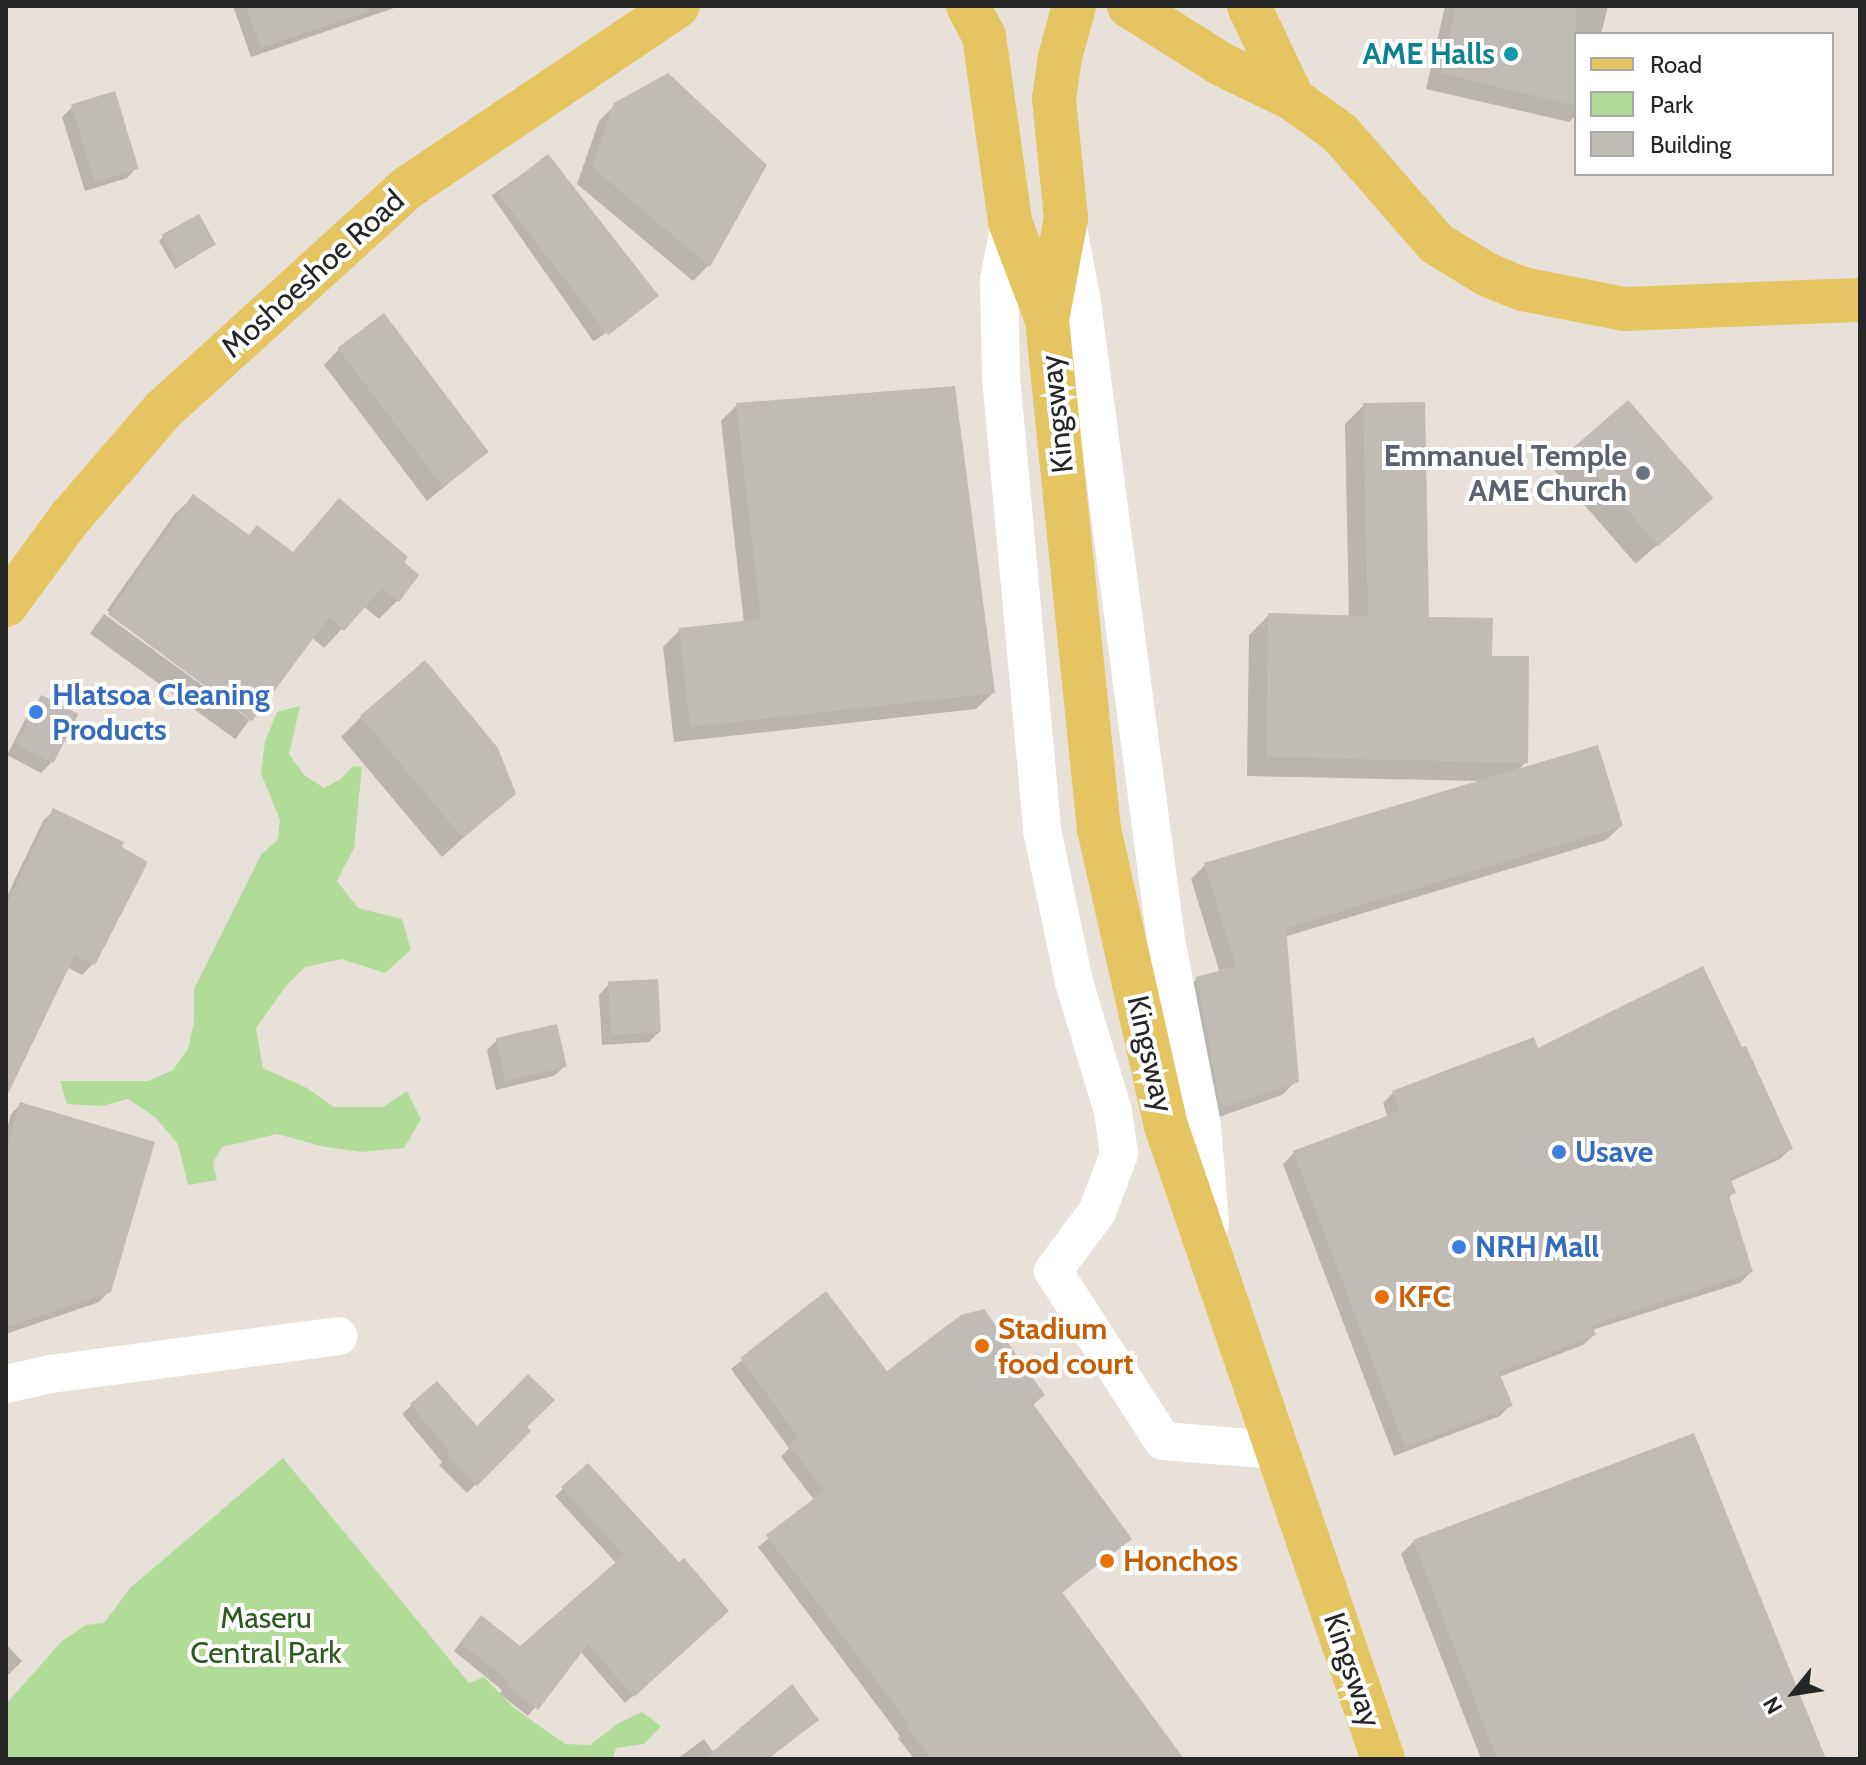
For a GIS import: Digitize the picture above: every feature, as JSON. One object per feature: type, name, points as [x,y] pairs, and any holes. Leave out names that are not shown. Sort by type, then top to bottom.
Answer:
[{"type":"main road","name":"Moshoeshoe Road","points":[[6,605],[69,519],[163,410],[407,188],[678,6]]},
{"type":"main road","name":"Kingsway","points":[[968,6],[984,36],[1010,222],[1047,320],[1099,829],[1166,1126],[1215,1277],[1383,1759]]},
{"type":"main road","name":"Kingsway","points":[[1047,320],[1066,218],[1054,99],[1060,57],[1074,6]]},
{"type":"main road","points":[[1129,6],[1221,64],[1293,99],[1340,133],[1437,244],[1469,265],[1523,289],[1624,309],[1860,300]]},
{"type":"main road","points":[[1249,6],[1293,99]]},
{"type":"street","points":[[1066,218],[1084,318],[1166,940],[1202,1126],[1215,1277]]},
{"type":"street","points":[[1010,222],[999,280],[1001,377],[1042,830],[1074,982],[1113,1111],[1119,1154],[1097,1212],[1053,1271],[1163,1441],[1276,1450]]},
{"type":"street","points":[[6,1384],[51,1374],[339,1336]]},
{"type":"green space","points":[[300,706],[289,754],[304,775],[324,788],[341,779],[353,766],[362,767],[354,848],[337,881],[358,908],[402,919],[411,950],[385,973],[342,959],[305,967],[286,986],[256,1028],[263,1068],[307,1088],[334,1107],[383,1107],[407,1091],[421,1119],[404,1148],[361,1152],[321,1146],[277,1134],[222,1147],[213,1162],[217,1180],[188,1185],[178,1144],[155,1117],[128,1099],[102,1106],[67,1104],[60,1081],[148,1081],[173,1070],[188,1049],[194,1022],[194,989],[261,855],[278,839],[280,820],[261,773],[265,741],[277,712]]},
{"type":"green space","name":"Maseru Central Park","points":[[283,1458],[469,1683],[484,1677],[513,1707],[565,1744],[590,1745],[617,1724],[642,1712],[661,1726],[644,1744],[616,1748],[613,1759],[6,1759],[6,1704],[62,1641],[86,1625],[104,1623],[130,1588]]},
{"type":"building","points":[[246,6],[367,6],[368,12],[261,48]]},
{"type":"building","name":"AME Halls","points":[[1456,6],[1576,6],[1574,106],[1441,73]]},
{"type":"building","points":[[668,73],[767,165],[710,267],[592,167],[614,103]]},
{"type":"building","points":[[115,91],[139,168],[95,182],[71,104]]},
{"type":"building","points":[[548,154],[659,296],[608,335],[498,193]]},
{"type":"building","points":[[199,214],[216,245],[178,265],[161,235]]},
{"type":"building","points":[[384,313],[489,452],[442,487],[338,348]]},
{"type":"building","points":[[955,386],[995,693],[690,727],[679,628],[761,619],[736,403]]},
{"type":"building","name":"Emmanuel Temple AME Church","points":[[1628,400],[1713,498],[1658,546],[1573,448]]},
{"type":"building","points":[[1425,402],[1429,617],[1493,618],[1492,656],[1529,656],[1528,763],[1266,757],[1268,613],[1368,616],[1363,403]]},
{"type":"building","points":[[193,494],[249,535],[257,525],[293,552],[339,498],[408,557],[404,562],[419,575],[399,602],[382,588],[344,631],[329,617],[252,721],[108,614]]},
{"type":"building","points":[[425,660],[498,748],[516,794],[463,838],[360,716]]},
{"type":"building","points":[[41,695],[78,714],[53,763],[16,744]]},
{"type":"building","points":[[1598,745],[1623,826],[1286,928],[1299,1082],[1221,1108],[1196,977],[1236,966],[1204,863]]},
{"type":"building","points":[[53,808],[124,842],[122,847],[148,862],[95,965],[75,955],[6,1098],[6,906]]},
{"type":"building","points":[[1703,966],[1742,1047],[1746,1046],[1793,1149],[1730,1178],[1736,1193],[1729,1196],[1753,1272],[1592,1325],[1596,1335],[1499,1372],[1513,1406],[1405,1447],[1293,1151],[1400,1111],[1392,1091],[1534,1037],[1538,1048]]},
{"type":"building","points":[[658,979],[661,1032],[611,1035],[608,982]]},
{"type":"building","points":[[557,1024],[567,1067],[506,1081],[496,1038]]},
{"type":"building","points":[[20,1102],[155,1142],[111,1292],[6,1328],[6,1152]]},
{"type":"building","points":[[826,1291],[887,1371],[961,1315],[984,1309],[1045,1395],[1033,1404],[1132,1539],[1062,1592],[1184,1759],[932,1759],[906,1727],[909,1724],[766,1535],[824,1491],[789,1445],[799,1438],[740,1358]]},
{"type":"building","points":[[528,1374],[555,1400],[527,1427],[531,1431],[477,1486],[447,1455],[450,1452],[410,1404],[437,1381],[477,1426]]},
{"type":"building","points":[[1694,1433],[1826,1759],[1497,1759],[1413,1540]]},
{"type":"building","points":[[588,1463],[679,1562],[684,1558],[729,1611],[634,1697],[588,1644],[538,1710],[506,1685],[509,1681],[460,1643],[481,1615],[520,1646],[624,1555],[561,1487]]},
{"type":"building","points":[[792,1684],[819,1720],[767,1759],[704,1759]]},
{"type":"place","name":"AME Halls","points":[[1511,54]]},
{"type":"place","name":"Emmanuel Temple AME Church","points":[[1643,473]]},
{"type":"place","name":"Hlatsoa Cleaning Products","points":[[36,712]]},
{"type":"place","name":"Usave","points":[[1559,1152]]},
{"type":"place","name":"NRH Mall","points":[[1459,1247]]},
{"type":"place","name":"KFC","points":[[1382,1297]]},
{"type":"place","name":"Stadium food court","points":[[982,1346]]},
{"type":"place","name":"Honchos","points":[[1107,1561]]}]
